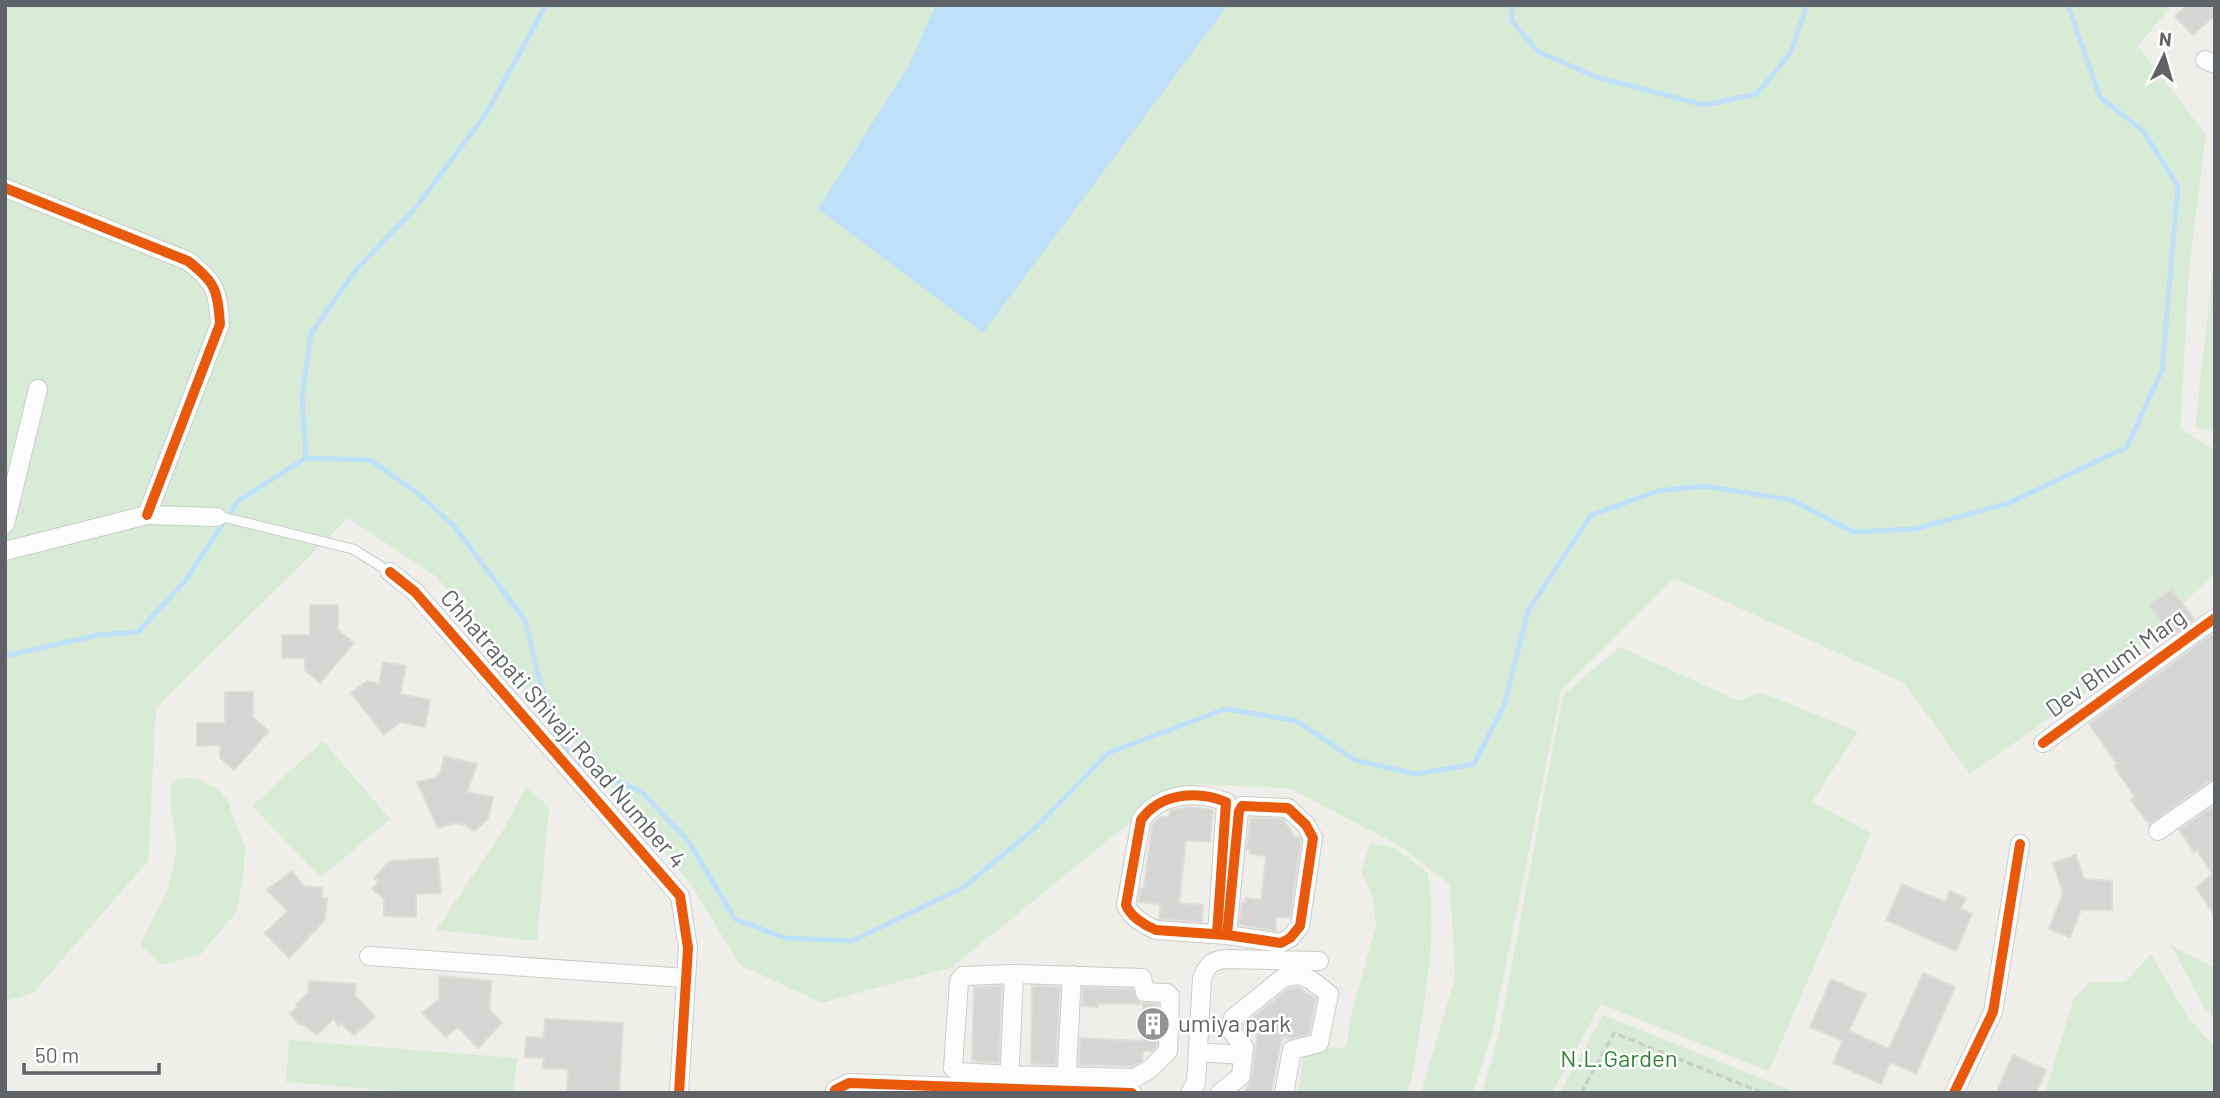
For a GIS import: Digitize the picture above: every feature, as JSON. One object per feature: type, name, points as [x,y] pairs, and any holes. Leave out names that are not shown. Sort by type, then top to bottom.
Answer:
[{"type":"street","points":[[5,188],[188,261],[207,276],[218,297],[220,324],[147,515]]},
{"type":"street","points":[[5,524],[38,389]]},
{"type":"street","points":[[5,551],[147,515],[226,519]]},
{"type":"street","name":"Chhatrapati Shivaji Road Number 4","points":[[390,572],[415,592],[680,896],[688,948],[679,1093]]},
{"type":"street","name":"Dev Bhumi Marg","points":[[2042,743],[2215,618]]},
{"type":"street","points":[[2158,831],[2215,791]]},
{"type":"street","points":[[1221,960],[1222,935],[1226,803],[1196,795],[1171,797],[1146,813],[1141,820],[1126,905],[1128,912],[1156,930],[1222,935],[1281,943],[1290,938],[1300,926],[1313,838],[1306,825],[1288,808],[1242,806],[1239,811],[1222,935]]},
{"type":"street","points":[[1954,1093],[1993,1012],[2020,844]]},
{"type":"street","points":[[369,956],[686,978]]},
{"type":"street","points":[[1190,1093],[1196,1083],[1202,979],[1205,968],[1216,960],[1319,961]]},
{"type":"street","points":[[1010,1082],[1014,974]]},
{"type":"street","points":[[1014,974],[1138,976],[1142,978],[1145,992],[1169,994],[1168,1051],[1143,1075],[1134,1078],[1067,1084],[1010,1082],[959,1072],[953,1068],[959,981],[963,976],[1014,974]]},
{"type":"street","points":[[1067,1084],[1072,975]]},
{"type":"street","points":[[1220,1093],[1241,1076],[1244,1047],[1230,1029],[1233,1018],[1283,978],[1299,975],[1329,994],[1319,1043],[1292,1050],[1284,1093]]},
{"type":"street","points":[[1198,1052],[1243,1055]]},
{"type":"street","points":[[834,1093],[849,1083],[983,1090],[1010,1082]]},
{"type":"street","points":[[1067,1084],[1088,1092],[1132,1093]]},
{"type":"lane","points":[[226,519],[353,549],[390,572]]},
{"type":"path","points":[[1581,1093],[1614,1033],[1763,1093]]},
{"type":"green space","points":[[5,5],[2172,5],[2138,46],[2206,135],[2189,270],[2180,429],[2215,450],[2215,573],[2094,687],[1970,774],[1904,683],[1674,578],[1561,690],[1492,1033],[1473,1093],[1421,1093],[1455,978],[1450,885],[1400,846],[1289,788],[1195,784],[1143,812],[952,967],[822,1003],[740,965],[692,886],[590,761],[509,672],[437,577],[348,518],[156,708],[148,861],[33,993],[5,1001]]},
{"type":"green space","points":[[2215,250],[2215,432],[2195,428]]},
{"type":"green space","points":[[1620,647],[1739,701],[1760,692],[1858,732],[1812,802],[1871,833],[1769,1071],[1601,1004],[1552,1093],[1482,1093],[1498,1038],[1563,695]]},
{"type":"green space","points":[[323,741],[390,819],[321,877],[252,806]]},
{"type":"green space","points":[[180,777],[200,779],[221,792],[228,802],[245,848],[243,879],[236,913],[201,954],[161,965],[140,945],[168,890],[177,848],[171,809],[171,783]]},
{"type":"green space","points":[[526,786],[549,807],[537,941],[436,930],[505,827]]},
{"type":"green space","points":[[1370,843],[1393,847],[1428,873],[1431,900],[1430,952],[1411,1082],[1406,1093],[1298,1093],[1305,1043],[1335,1049],[1343,1048],[1348,1041],[1349,1022],[1376,926],[1372,893],[1361,872]]},
{"type":"green space","points":[[2171,945],[2215,968],[2215,1019],[2203,1006]]},
{"type":"green space","points":[[2151,954],[2189,1019],[2215,1047],[2215,1093],[2045,1093],[2073,1000],[2090,982],[2125,982]]},
{"type":"green space","name":"N.L.Garden","points":[[1603,1015],[1797,1093],[1560,1093]]},
{"type":"green space","points":[[289,1040],[517,1058],[514,1093],[419,1093],[286,1082]]},
{"type":"water","points":[[936,5],[1228,5],[983,333],[818,209],[909,65]]},
{"type":"building","points":[[2187,5],[2211,5],[2215,10],[2215,15],[2193,35],[2175,16]]},
{"type":"building","points":[[2172,589],[2194,619],[2172,636],[2149,605]]},
{"type":"building","points":[[310,605],[338,605],[338,630],[354,643],[320,683],[305,670],[305,658],[282,658],[282,635],[310,635]]},
{"type":"building","points":[[2215,632],[2215,780],[2208,782],[2149,824],[2131,800],[2135,797],[2114,766],[2117,764],[2089,724]]},
{"type":"building","points":[[383,662],[406,666],[400,694],[430,700],[425,727],[400,722],[384,735],[351,693],[367,681],[379,684]]},
{"type":"building","points":[[225,692],[253,692],[253,717],[269,731],[234,770],[220,758],[220,745],[197,746],[197,723],[225,723]]},
{"type":"building","points":[[444,756],[477,764],[467,792],[493,797],[488,819],[474,831],[455,823],[438,828],[417,782],[435,778],[441,771]]},
{"type":"building","points":[[2215,805],[2215,916],[2196,888],[2212,874],[2197,850],[2194,852],[2179,830]]},
{"type":"building","points":[[1192,807],[1213,810],[1210,842],[1186,840],[1179,903],[1203,905],[1202,922],[1159,919],[1161,904],[1138,902],[1141,888],[1144,888],[1152,825],[1161,817],[1169,817],[1172,810]]},
{"type":"building","points":[[1250,819],[1283,819],[1295,837],[1300,837],[1301,840],[1290,918],[1276,917],[1276,931],[1239,925],[1245,898],[1261,900],[1266,856],[1250,854],[1250,850],[1247,850]]},
{"type":"building","points":[[2076,855],[2084,879],[2112,881],[2112,910],[2081,910],[2070,937],[2049,929],[2063,893],[2053,863]]},
{"type":"building","points":[[438,858],[441,893],[416,894],[416,917],[384,916],[384,899],[372,889],[378,882],[374,878],[390,861]]},
{"type":"building","points":[[292,871],[304,886],[322,888],[322,898],[327,898],[325,920],[289,958],[265,933],[288,911],[267,890]]},
{"type":"building","points":[[1902,884],[1945,902],[1950,891],[1966,898],[1961,909],[1972,914],[1956,951],[1886,920]]},
{"type":"building","points":[[1923,973],[1955,987],[1916,1074],[1890,1062],[1881,1084],[1833,1063],[1843,1041],[1810,1027],[1831,979],[1866,994],[1849,1031],[1889,1049]]},
{"type":"building","points":[[439,976],[492,981],[489,1009],[502,1023],[478,1048],[458,1027],[446,1037],[422,1013],[439,999]]},
{"type":"building","points":[[309,981],[356,984],[355,995],[375,1017],[354,1035],[341,1024],[338,1026],[334,1018],[317,1035],[299,1024],[290,1014],[308,993]]},
{"type":"building","points":[[1002,986],[999,1063],[972,1061],[974,987]]},
{"type":"building","points":[[1032,986],[1060,987],[1056,1065],[1031,1064]]},
{"type":"building","points":[[1298,987],[1316,999],[1309,1034],[1290,1039],[1282,1037],[1271,1093],[1245,1093],[1252,1077],[1257,1033],[1248,1034],[1243,1025],[1288,989]]},
{"type":"building","points":[[1083,988],[1133,989],[1140,1004],[1098,1003],[1098,1007],[1082,1006]]},
{"type":"building","points":[[1143,1003],[1158,1004],[1157,1046],[1152,1051],[1143,1051],[1142,1061],[1133,1066],[1079,1065],[1080,1038],[1142,1041]]},
{"type":"building","points":[[545,1019],[623,1023],[619,1093],[567,1093],[568,1069],[543,1068],[544,1058],[525,1057],[526,1037],[544,1038]]},
{"type":"building","points":[[2013,1055],[2046,1070],[2036,1093],[1996,1093]]},
{"type":"waterway","points":[[5,656],[98,635],[138,632],[185,581],[238,501],[306,458],[302,397],[311,333],[356,270],[417,206],[486,114],[546,5]]},
{"type":"waterway","points":[[1512,5],[1512,21],[1537,51],[1596,77],[1704,105],[1757,94],[1791,52],[1807,5]]},
{"type":"waterway","points":[[306,458],[370,460],[416,492],[454,526],[525,620],[541,685],[571,761],[642,792],[689,842],[735,919],[785,938],[852,941],[964,887],[1034,829],[1108,753],[1225,709],[1297,721],[1355,760],[1415,774],[1474,764],[1504,706],[1528,611],[1591,515],[1658,491],[1704,486],[1792,500],[1853,532],[1915,529],[2009,503],[2127,447],[2162,370],[2178,186],[2143,131],[2100,97],[2068,5]]},
{"type":"cycle path","points":[[5,188],[188,261],[204,275],[213,288],[220,324],[147,515]]},
{"type":"cycle path","points":[[390,572],[415,592],[680,896],[688,948],[679,1093]]},
{"type":"cycle path","points":[[2043,743],[2215,618]]},
{"type":"cycle path","points":[[1217,934],[1226,802],[1191,795],[1169,799],[1158,804],[1141,820],[1126,905],[1138,920],[1156,930],[1227,935],[1239,811],[1242,806],[1288,808],[1306,825],[1313,838],[1300,926],[1290,938],[1281,943],[1227,935]]},
{"type":"cycle path","points":[[1954,1093],[1993,1012],[2020,844]]},
{"type":"cycle path","points":[[834,1093],[849,1083],[1132,1093]]},
{"type":"place","name":"umiya park","points":[[1153,1024]]}]
